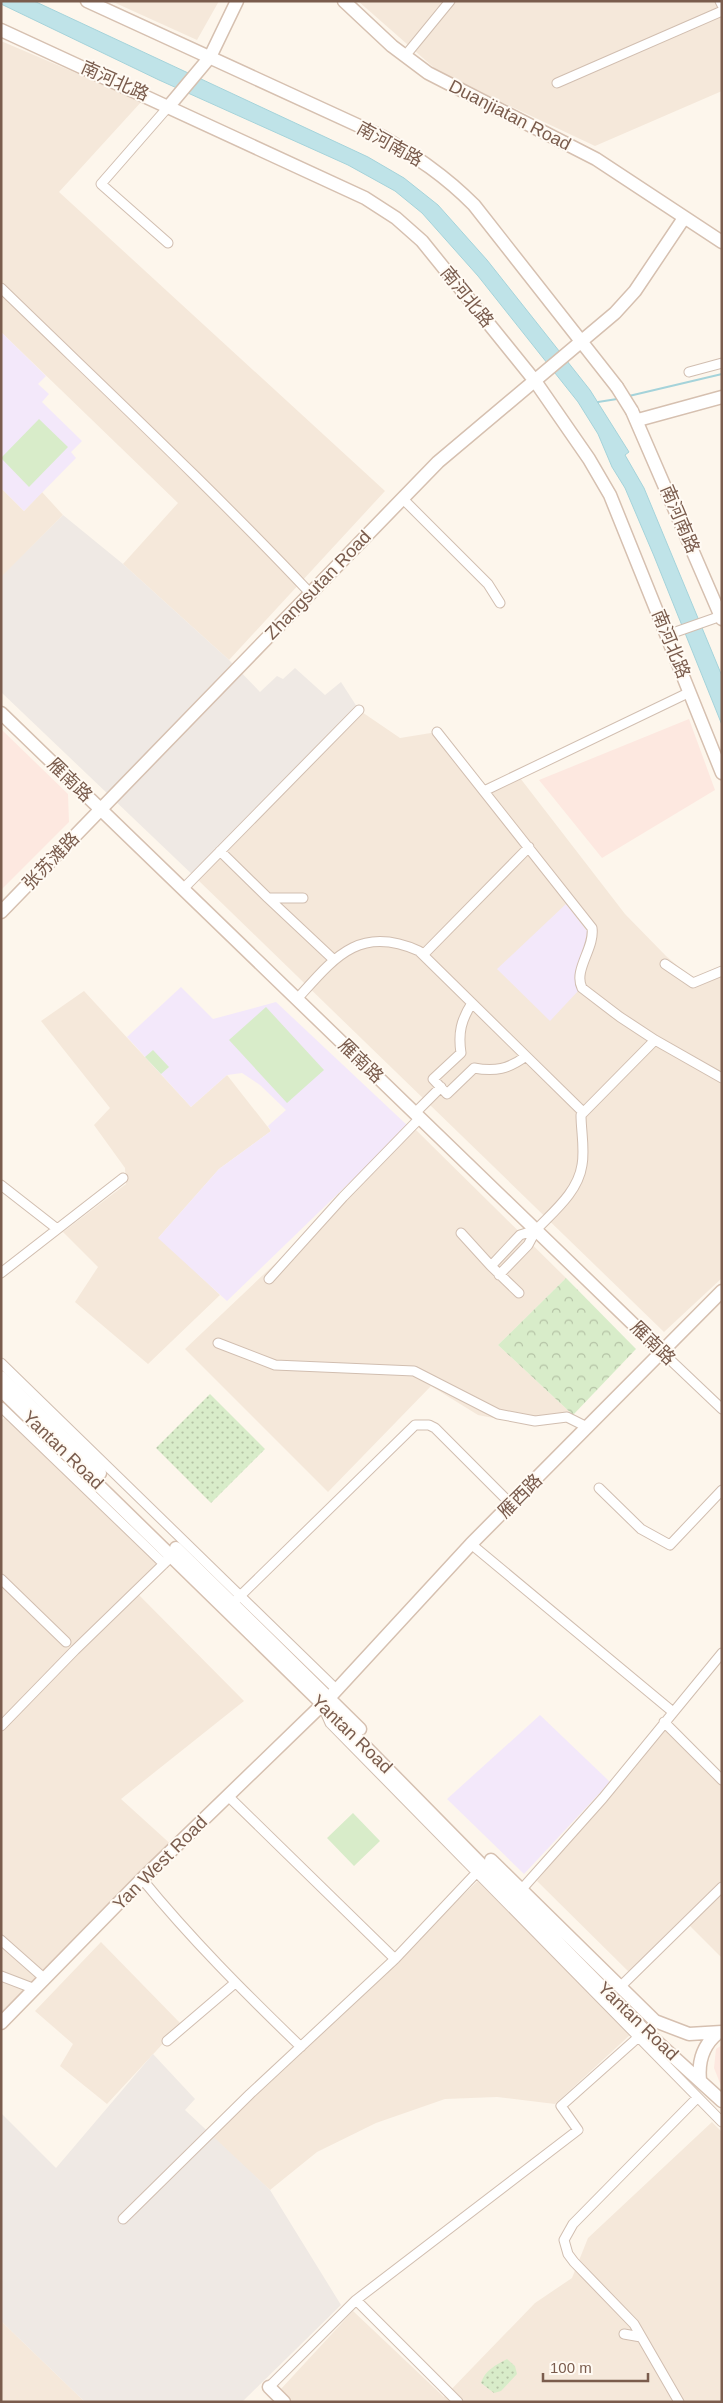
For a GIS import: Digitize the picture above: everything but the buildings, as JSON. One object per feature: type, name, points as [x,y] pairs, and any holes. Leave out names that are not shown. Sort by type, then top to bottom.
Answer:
[{"type":"main road","name":"南河南路","points":[[87,1],[381,136],[440,173],[474,205],[582,342],[635,415],[720,611]]},
{"type":"main road","points":[[173,102],[210,57],[237,1]]},
{"type":"main road","name":"Duanjiatan Road","points":[[344,1],[405,56],[428,73],[596,159],[722,242]]},
{"type":"main road","name":"南河北路","points":[[1,30],[173,102],[365,198],[396,218],[422,242],[535,381],[589,459],[610,495],[722,773]]},
{"type":"main road","points":[[582,342],[615,313],[635,291],[684,218]]},
{"type":"main road","name":"Zhangsutan Road","points":[[101,809],[438,462],[582,342]]},
{"type":"main road","points":[[635,415],[722,397]]},
{"type":"main road","name":"雁南路","points":[[1,713],[662,1352]]},
{"type":"main road","name":"张苏滩路","points":[[1,912],[101,809]]},
{"type":"main road","name":"雁西路","points":[[329,1697],[470,1544],[722,1291]]},
{"type":"main road","name":"Yantan Road","points":[[1,1377],[172,1557],[236,1599],[642,2033],[700,2080],[722,2101]]},
{"type":"main road","name":"Yantan Road","points":[[1,1390],[172,1557],[329,1697]]},
{"type":"main road","name":"Yan West Road","points":[[1,2023],[142,1879],[329,1697]]},
{"type":"main road","name":"Yantan Road","points":[[484,1866],[520,1890],[655,2021],[689,2034],[720,2032]]},
{"type":"main road","name":"Yantan Road","points":[[700,2080],[699,2066],[702,2054],[709,2042],[720,2032]]},
{"type":"main road","points":[[268,2387],[284,2402]]},
{"type":"street","points":[[405,56],[450,1]]},
{"type":"street","points":[[720,1],[722,5]]},
{"type":"street","points":[[557,83],[722,11]]},
{"type":"street","points":[[168,243],[101,184],[173,102]]},
{"type":"street","points":[[1,288],[189,469],[310,593]]},
{"type":"street","points":[[689,372],[722,363]]},
{"type":"street","points":[[402,498],[488,584],[500,604]]},
{"type":"street","points":[[667,635],[704,622],[720,611]]},
{"type":"street","points":[[484,791],[690,692]]},
{"type":"street","points":[[183,889],[359,710]]},
{"type":"street","points":[[437,732],[592,928],[592,945],[580,973],[579,982],[582,988],[654,1040],[722,1078]]},
{"type":"street","points":[[423,955],[529,847]]},
{"type":"street","points":[[220,852],[333,959]]},
{"type":"street","points":[[268,898],[303,898]]},
{"type":"street","points":[[297,999],[333,959],[355,945],[376,942],[400,942],[423,955],[583,1112]]},
{"type":"street","points":[[665,964],[693,982],[722,971]]},
{"type":"street","points":[[472,1003],[462,1018],[459,1036],[461,1053],[433,1079],[447,1094],[474,1068],[488,1071],[502,1070],[526,1056]]},
{"type":"street","points":[[500,1274],[528,1245],[536,1230],[571,1192],[579,1178],[582,1163],[581,1115],[654,1040]]},
{"type":"street","points":[[269,1279],[441,1088]]},
{"type":"street","points":[[1,1273],[56,1228],[123,1178]]},
{"type":"street","points":[[1,1185],[56,1228]]},
{"type":"street","points":[[491,1266],[520,1236],[536,1230]]},
{"type":"street","points":[[461,1233],[491,1266],[519,1292]]},
{"type":"street","points":[[218,1343],[276,1365],[414,1371],[498,1414],[535,1421],[567,1417],[587,1427]]},
{"type":"street","name":"雁南路","points":[[662,1352],[722,1409]]},
{"type":"street","name":"Yantan Road","points":[[1,1363],[236,1599]]},
{"type":"street","name":"Yantan Road","points":[[2,1410],[172,1557]]},
{"type":"street","points":[[236,1599],[415,1426],[429,1425],[435,1428],[511,1504]]},
{"type":"street","points":[[599,1488],[641,1529],[670,1545],[722,1490]]},
{"type":"street","points":[[470,1544],[673,1712]]},
{"type":"street","points":[[1,1726],[75,1650],[172,1557]]},
{"type":"street","points":[[1,1579],[66,1642]]},
{"type":"street","points":[[520,1890],[603,1798],[722,1653]]},
{"type":"street","points":[[664,1722],[722,1780]]},
{"type":"street","points":[[228,1796],[395,1959]]},
{"type":"street","points":[[123,2219],[175,2166],[395,1959],[484,1866]]},
{"type":"street","points":[[142,1879],[179,1924],[235,1983],[301,2047]]},
{"type":"street","points":[[620,1987],[722,1887]]},
{"type":"street","points":[[1,1940],[44,1979]]},
{"type":"street","points":[[1,1976],[35,1989]]},
{"type":"street","points":[[167,2042],[235,1983]]},
{"type":"street","points":[[268,2387],[356,2300],[578,2130],[561,2106],[642,2033],[698,2098],[722,2122]]},
{"type":"street","points":[[679,2402],[634,2324],[568,2254],[564,2240],[573,2224],[698,2098]]},
{"type":"street","points":[[356,2300],[458,2402]]},
{"type":"street","points":[[624,2334],[640,2336]]},
{"type":"shaded area","points":[[111,1],[219,1],[197,40]]},
{"type":"shaded area","points":[[358,1],[722,1],[722,91],[595,146],[440,73]]},
{"type":"shaded area","points":[[1,41],[142,101],[59,192],[385,491],[229,660],[123,564],[178,503],[1,332]]},
{"type":"shaded area","points":[[1,332],[46,376],[38,384],[49,394],[42,402],[82,441],[71,452],[76,458],[24,511],[1,488]]},
{"type":"shaded area","points":[[1,488],[24,511],[42,492],[63,515],[1,578]]},
{"type":"shaded area","points":[[63,515],[123,564],[229,660],[260,692],[277,676],[283,679],[295,668],[325,695],[341,682],[359,710],[197,879],[1,692],[1,577]]},
{"type":"shaded area","points":[[359,710],[400,738],[437,732],[484,791],[517,774],[625,914],[666,956],[699,984],[722,976],[722,1278],[664,1332],[197,879]]},
{"type":"shaded area","points":[[689,719],[715,790],[602,858],[539,780]]},
{"type":"shaded area","points":[[1,729],[68,794],[69,822],[1,890]]},
{"type":"shaded area","points":[[566,904],[587,931],[587,946],[576,974],[575,982],[579,990],[550,1021],[497,969]]},
{"type":"shaded area","points":[[181,987],[213,1019],[276,1002],[408,1126],[227,1301],[158,1238],[219,1169],[271,1131],[268,1126],[286,1110],[260,1085],[242,1073],[227,1075],[191,1107],[127,1037]]},
{"type":"shaded area","points":[[84,991],[191,1107],[227,1075],[271,1131],[219,1169],[159,1237],[220,1295],[148,1364],[75,1302],[98,1267],[63,1232],[126,1184],[125,1168],[94,1125],[110,1108],[41,1021]]},
{"type":"shaded area","points":[[416,1130],[566,1278],[498,1345],[573,1415],[530,1425],[478,1415],[431,1386],[328,1492],[185,1349]]},
{"type":"shaded area","points":[[6,1416],[164,1564],[137,1593],[244,1701],[121,1799],[175,1848],[1,2017],[1,1421]]},
{"type":"shaded area","points":[[540,1715],[610,1782],[524,1874],[447,1799]]},
{"type":"shaded area","points":[[664,1727],[722,1784],[722,1958],[689,1925],[636,1979],[537,1881]]},
{"type":"shaded area","points":[[485,1874],[631,2034],[555,2104],[497,2097],[445,2099],[376,2123],[317,2152],[270,2190],[212,2137]]},
{"type":"shaded area","points":[[101,1942],[181,2024],[107,2104],[60,2066],[73,2044],[35,2011]]},
{"type":"shaded area","points":[[722,2045],[722,2088],[714,2068],[716,2049]]},
{"type":"shaded area","points":[[153,2054],[195,2099],[185,2110],[270,2190],[341,2305],[242,2402],[85,2402],[1,2321],[1,2113],[56,2168]]},
{"type":"shaded area","points":[[712,2122],[722,2132],[722,2402],[292,2402],[280,2390],[353,2311],[444,2397],[535,2303],[572,2278],[588,2238]]},
{"type":"shaded area","points":[[1,2321],[85,2402],[1,2402]]},
{"type":"green space","points":[[39,419],[68,447],[29,487],[1,458]]},
{"type":"green space","points":[[266,1007],[324,1070],[287,1103],[229,1040]]},
{"type":"green space","points":[[153,1050],[169,1067],[161,1074],[145,1057]]},
{"type":"green space","points":[[566,1278],[636,1349],[573,1415],[498,1345]]},
{"type":"green space","points":[[210,1394],[265,1449],[211,1503],[156,1448]]},
{"type":"green space","points":[[353,1813],[380,1841],[354,1866],[327,1838]]},
{"type":"green space","points":[[507,2359],[515,2366],[517,2374],[501,2391],[494,2393],[481,2383],[488,2371]]},
{"type":"water","points":[[1,1],[34,1],[368,157],[404,178],[438,205],[487,260],[590,390],[629,452],[625,455],[644,488],[722,676],[722,725],[654,556],[625,488],[612,467],[598,434],[578,402],[478,276],[422,213],[395,191],[348,165],[159,80],[1,4]]},
{"type":"waterway","points":[[629,396],[722,374]]},
{"type":"waterway","points":[[598,402],[617,399]]}]
